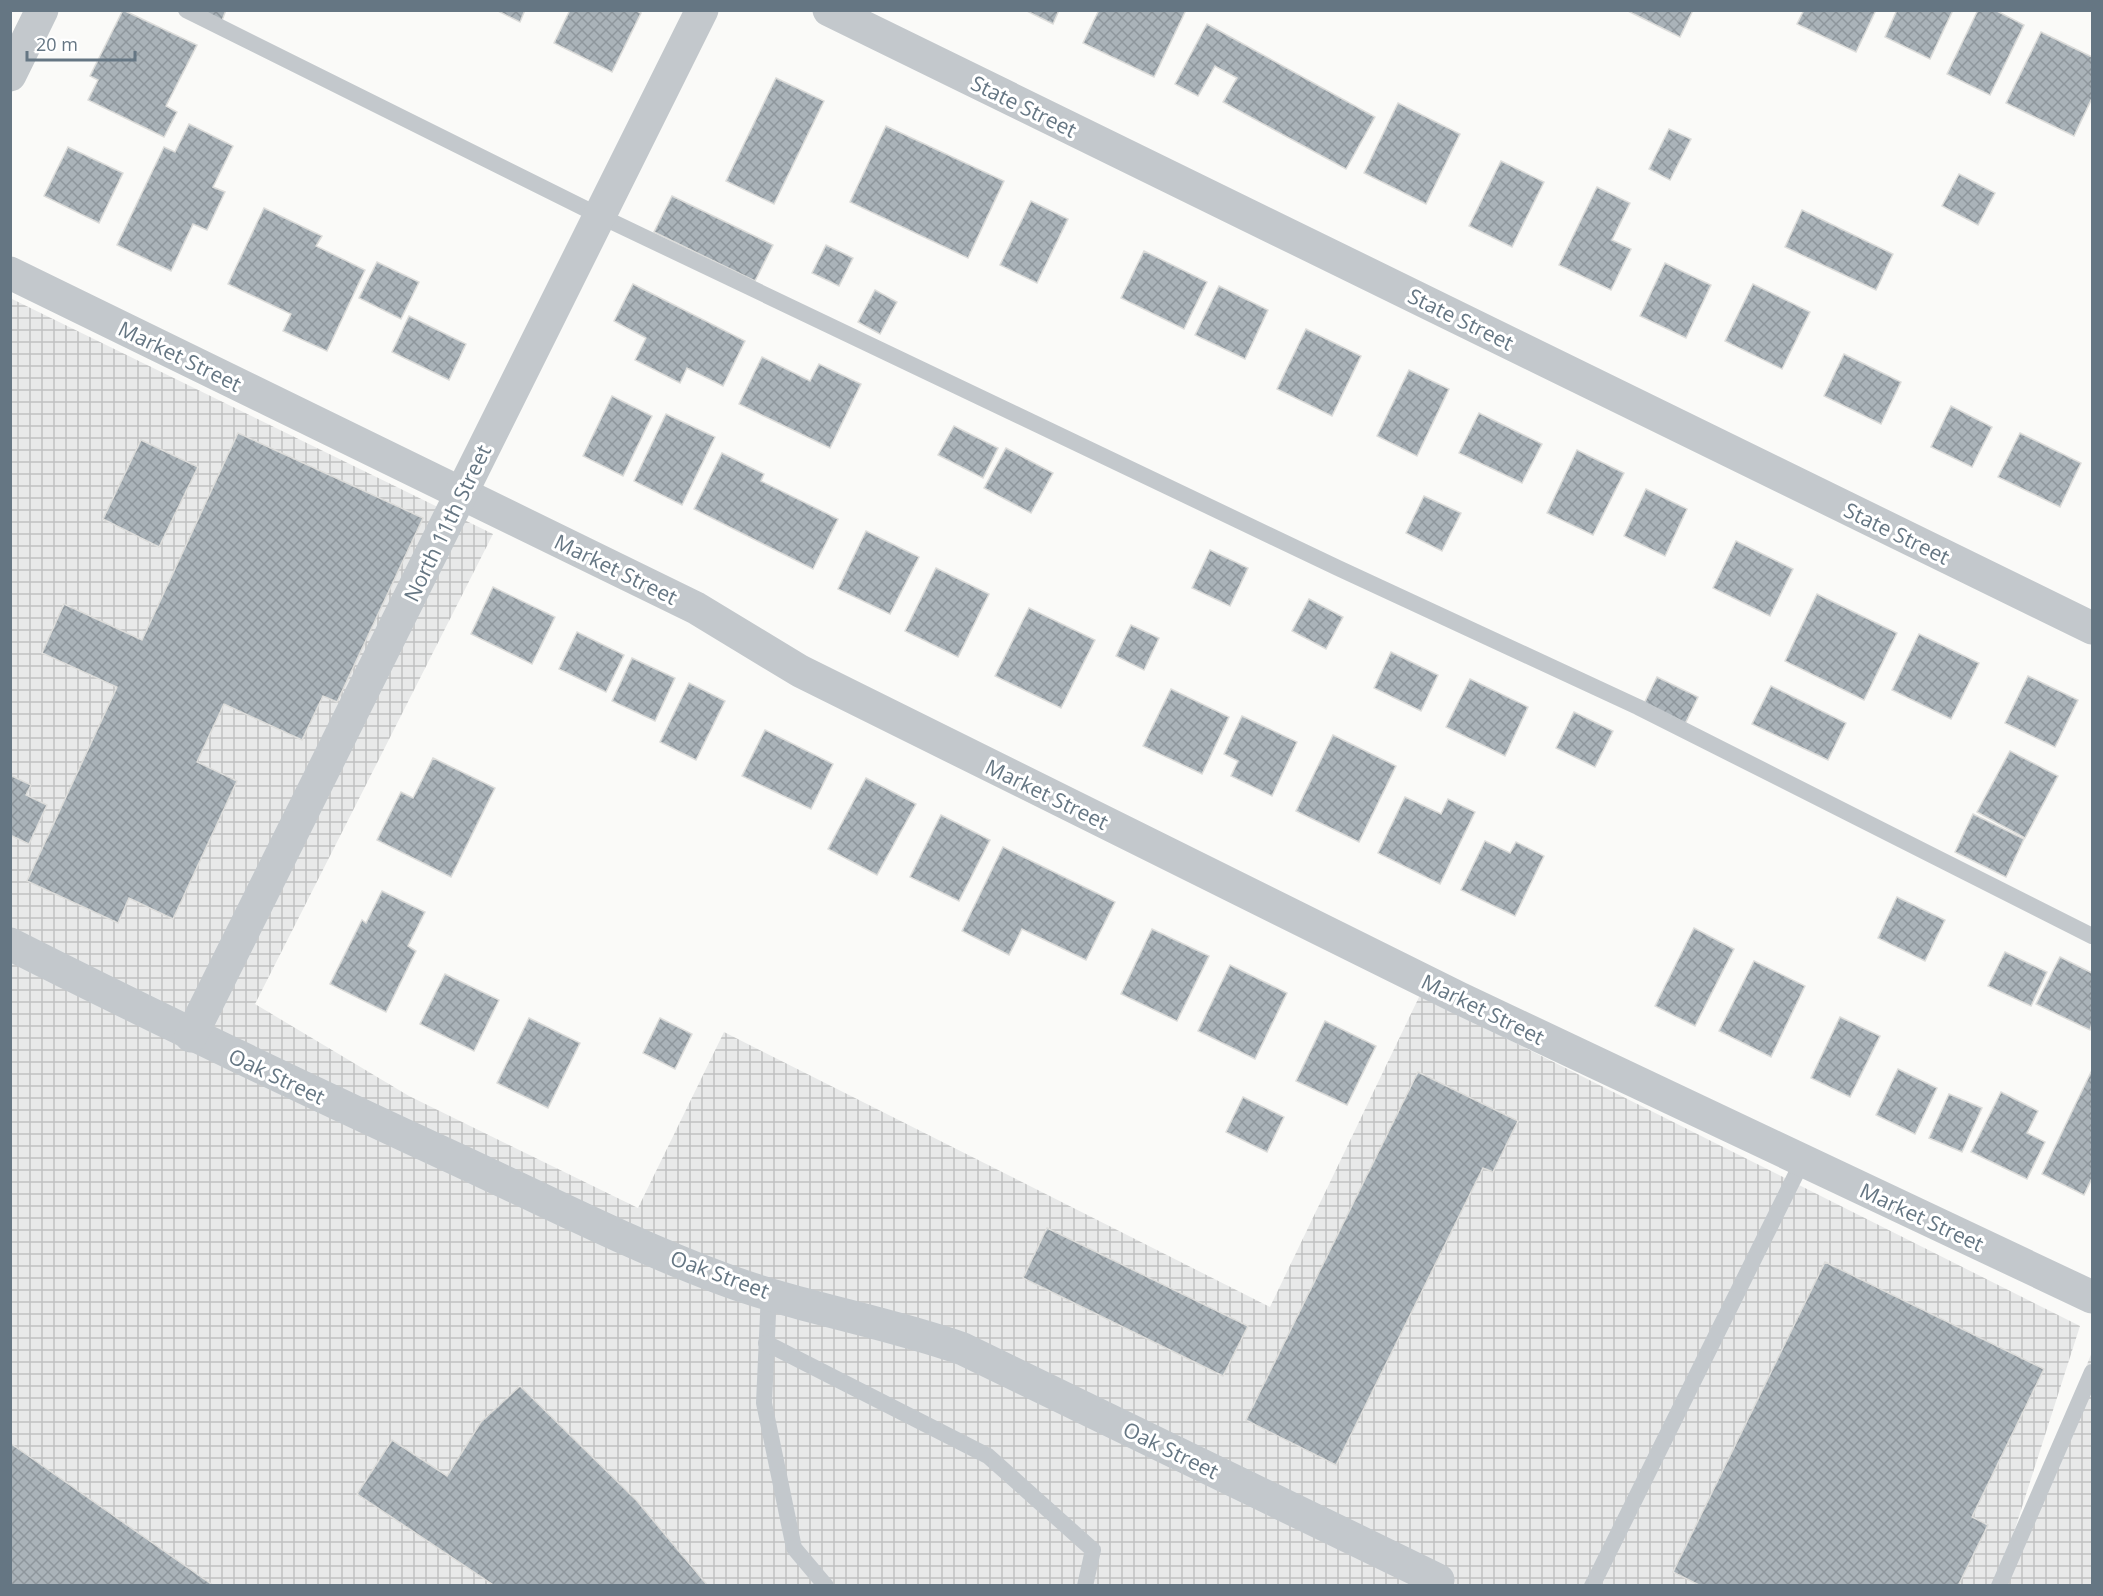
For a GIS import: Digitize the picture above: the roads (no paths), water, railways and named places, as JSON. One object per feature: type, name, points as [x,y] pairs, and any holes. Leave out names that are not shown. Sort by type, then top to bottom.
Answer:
[{"type":"street","points":[[10,75],[42,10]]},
{"type":"street","name":"North 11th Street","points":[[191,1036],[702,10]]},
{"type":"street","name":"State Street","points":[[829,10],[2092,628]]},
{"type":"street","name":"Market Street","points":[[10,273],[696,608],[822,682],[1459,998],[2092,1297]]},
{"type":"street","name":"Oak Street","points":[[10,944],[191,1036],[576,1215],[723,1279],[919,1334],[963,1349],[1444,1583]]},
{"type":"lane","points":[[186,10],[600,216],[1328,563],[1638,707],[2092,936]]},
{"type":"lane","points":[[1592,1586],[1803,1160]]},
{"type":"lane","points":[[769,1292],[764,1403],[794,1548],[826,1586]]},
{"type":"lane","points":[[766,1342],[988,1456],[1093,1550],[1085,1586]]},
{"type":"lane","points":[[1999,1586],[2092,1372]]}]
